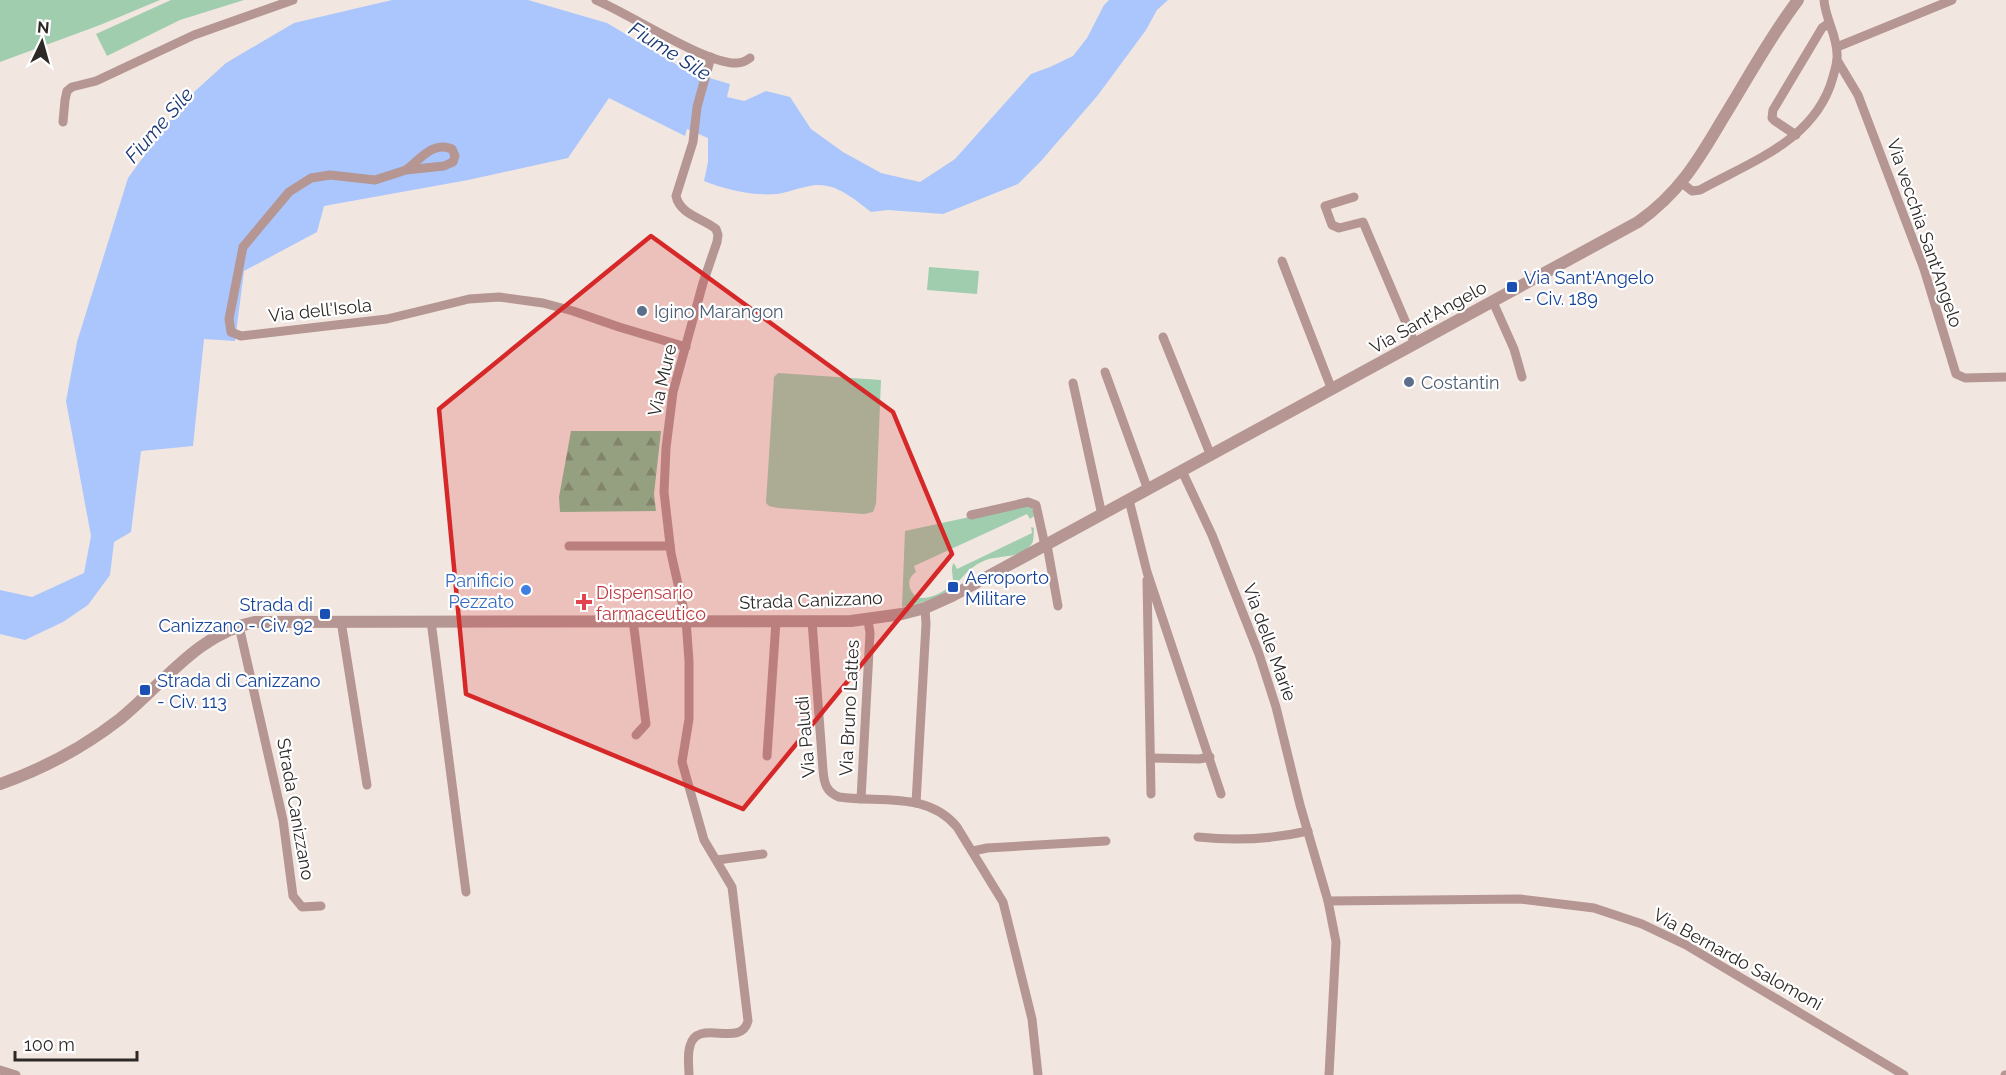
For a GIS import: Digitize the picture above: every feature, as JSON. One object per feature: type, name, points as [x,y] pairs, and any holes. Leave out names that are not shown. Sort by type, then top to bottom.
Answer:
[{"type":"street","points":[[63,122],[67,91],[72,87],[96,81],[194,35],[294,0]]},
{"type":"street","points":[[596,0],[711,57],[736,63],[750,58]]},
{"type":"street","name":"Via Sant'Angelo","points":[[1182,471],[1626,229],[1658,207],[1682,183],[1798,0]]},
{"type":"street","points":[[1682,183],[1698,191],[1777,148],[1810,122],[1830,88],[1837,60],[1837,46],[1824,0]]},
{"type":"street","points":[[1837,46],[1952,0]]},
{"type":"street","points":[[1796,135],[1774,121],[1773,110],[1822,28],[1829,23]]},
{"type":"street","name":"Via Mure","points":[[689,1075],[689,1050],[695,1037],[702,1033],[738,1033],[746,1028],[748,1021],[734,893],[730,881],[704,840],[682,762],[689,719],[689,661],[686,620],[670,546],[664,498],[664,464],[673,392],[718,235],[713,226],[684,210],[677,200],[694,137],[697,107],[711,57]]},
{"type":"street","name":"Via vecchia Sant'Angelo","points":[[1837,60],[1858,95],[1924,269],[1956,374],[1965,378],[2006,377]]},
{"type":"street","name":"Via dell'Isola","points":[[406,170],[432,148],[452,149],[453,162],[444,166],[406,170],[375,180],[330,175],[311,178],[289,192],[243,247],[230,319],[231,332],[241,336],[387,319],[469,299],[499,297],[543,303],[573,311],[686,347]]},
{"type":"street","points":[[1354,197],[1325,206],[1332,225],[1339,228],[1363,222],[1415,344]]},
{"type":"street","points":[[1282,261],[1332,390]]},
{"type":"street","points":[[1493,302],[1514,349],[1522,377]]},
{"type":"street","points":[[1163,338],[1211,456]]},
{"type":"street","points":[[1105,372],[1148,490]]},
{"type":"street","points":[[1073,383],[1102,515]]},
{"type":"street","name":"Strada Canizzano","points":[[0,784],[51,762],[87,743],[132,709],[201,646],[218,635],[239,626],[264,621],[868,620],[925,608],[952,596],[1182,471]]},
{"type":"street","name":"Via delle Marie","points":[[1182,471],[1212,535],[1259,654],[1276,707],[1328,901],[1336,942],[1329,1075]]},
{"type":"street","points":[[1129,500],[1147,572],[1221,794]]},
{"type":"street","points":[[971,515],[1028,502],[1037,507],[1044,541],[1047,545],[1058,606]]},
{"type":"street","points":[[568,546],[670,546]]},
{"type":"street","points":[[1147,572],[1151,794]]},
{"type":"street","points":[[916,802],[925,608]]},
{"type":"street","points":[[633,620],[645,724],[636,735]]},
{"type":"street","name":"Via Bruno Lattes","points":[[861,799],[870,633],[868,620]]},
{"type":"street","points":[[341,621],[367,785]]},
{"type":"street","points":[[431,621],[466,892]]},
{"type":"street","points":[[767,756],[776,621]]},
{"type":"street","name":"Via Paludi","points":[[812,621],[826,789],[833,795],[916,802],[948,816],[973,851],[1003,902],[1032,1019],[1038,1075]]},
{"type":"street","name":"Strada Canizzano","points":[[239,626],[283,820],[293,896],[302,907],[321,906]]},
{"type":"street","points":[[1150,758],[1199,759],[1210,757]]},
{"type":"street","points":[[1198,837],[1216,839],[1288,836],[1308,831]]},
{"type":"street","points":[[973,851],[987,848],[1106,841]]},
{"type":"street","points":[[717,860],[763,855]]},
{"type":"street","name":"Via Bernardo Salomoni","points":[[1328,901],[1520,899],[1594,908],[1642,924],[1686,945],[1904,1075]]},
{"type":"street","points":[[0,1070],[16,1075]]},
{"type":"highlighted area","points":[[651,236],[893,412],[952,554],[743,809],[466,694],[439,409]]},
{"type":"green space","points":[[0,0],[160,0],[0,62]]},
{"type":"green space","points":[[171,0],[244,0],[180,20],[107,56],[96,34]]},
{"type":"green space","points":[[929,267],[979,271],[977,294],[927,290]]},
{"type":"green space","points":[[778,373],[881,380],[876,504],[873,512],[864,514],[778,508],[766,503],[774,377]]},
{"type":"green space","points":[[571,431],[661,431],[654,494],[656,511],[560,512],[559,497]]},
{"type":"green space","points":[[1025,505],[1032,507],[1034,516],[1030,519],[1027,514],[914,566],[916,572],[909,581],[911,591],[916,597],[921,598],[940,593],[952,585],[954,563],[957,569],[1032,533],[1031,527],[1034,528],[1032,544],[1025,550],[1015,555],[992,558],[979,563],[946,592],[902,607],[905,531]]},
{"type":"water","points":[[392,0],[528,0],[607,23],[689,72],[730,84],[727,97],[744,101],[766,91],[790,97],[811,129],[843,152],[881,173],[920,182],[955,159],[1031,74],[1073,56],[1087,38],[1104,5],[1109,0],[1168,0],[1157,10],[1146,30],[1098,95],[1018,184],[943,214],[888,210],[871,212],[844,193],[821,185],[777,194],[758,194],[731,190],[704,181],[708,162],[708,138],[687,129],[685,136],[609,98],[568,158],[468,180],[324,206],[317,232],[244,271],[235,341],[204,339],[193,446],[141,451],[131,532],[114,542],[110,575],[88,605],[63,622],[25,640],[0,634],[0,590],[32,597],[84,573],[91,536],[66,401],[77,342],[128,178],[183,102],[226,63],[294,23]]},
{"type":"place","name":"Via Sant'Angelo - Civ. 189","points":[[1512,287]]},
{"type":"place","name":"Igino Marangon","points":[[642,311]]},
{"type":"place","name":"Costantin","points":[[1409,382]]},
{"type":"place","name":"Aeroporto Militare","points":[[953,587]]},
{"type":"place","name":"Panificio Pezzato","points":[[526,590]]},
{"type":"place","name":"Dispensario farmaceutico","points":[[584,602]]},
{"type":"place","name":"Strada di Canizzano - Civ. 92","points":[[325,614]]},
{"type":"place","name":"Strada di Canizzano - Civ. 113","points":[[145,690]]},
{"type":"water label","name":"Fiume Sile","points":[[670,51]]},
{"type":"water label","name":"Fiume Sile","points":[[159,125]]}]
